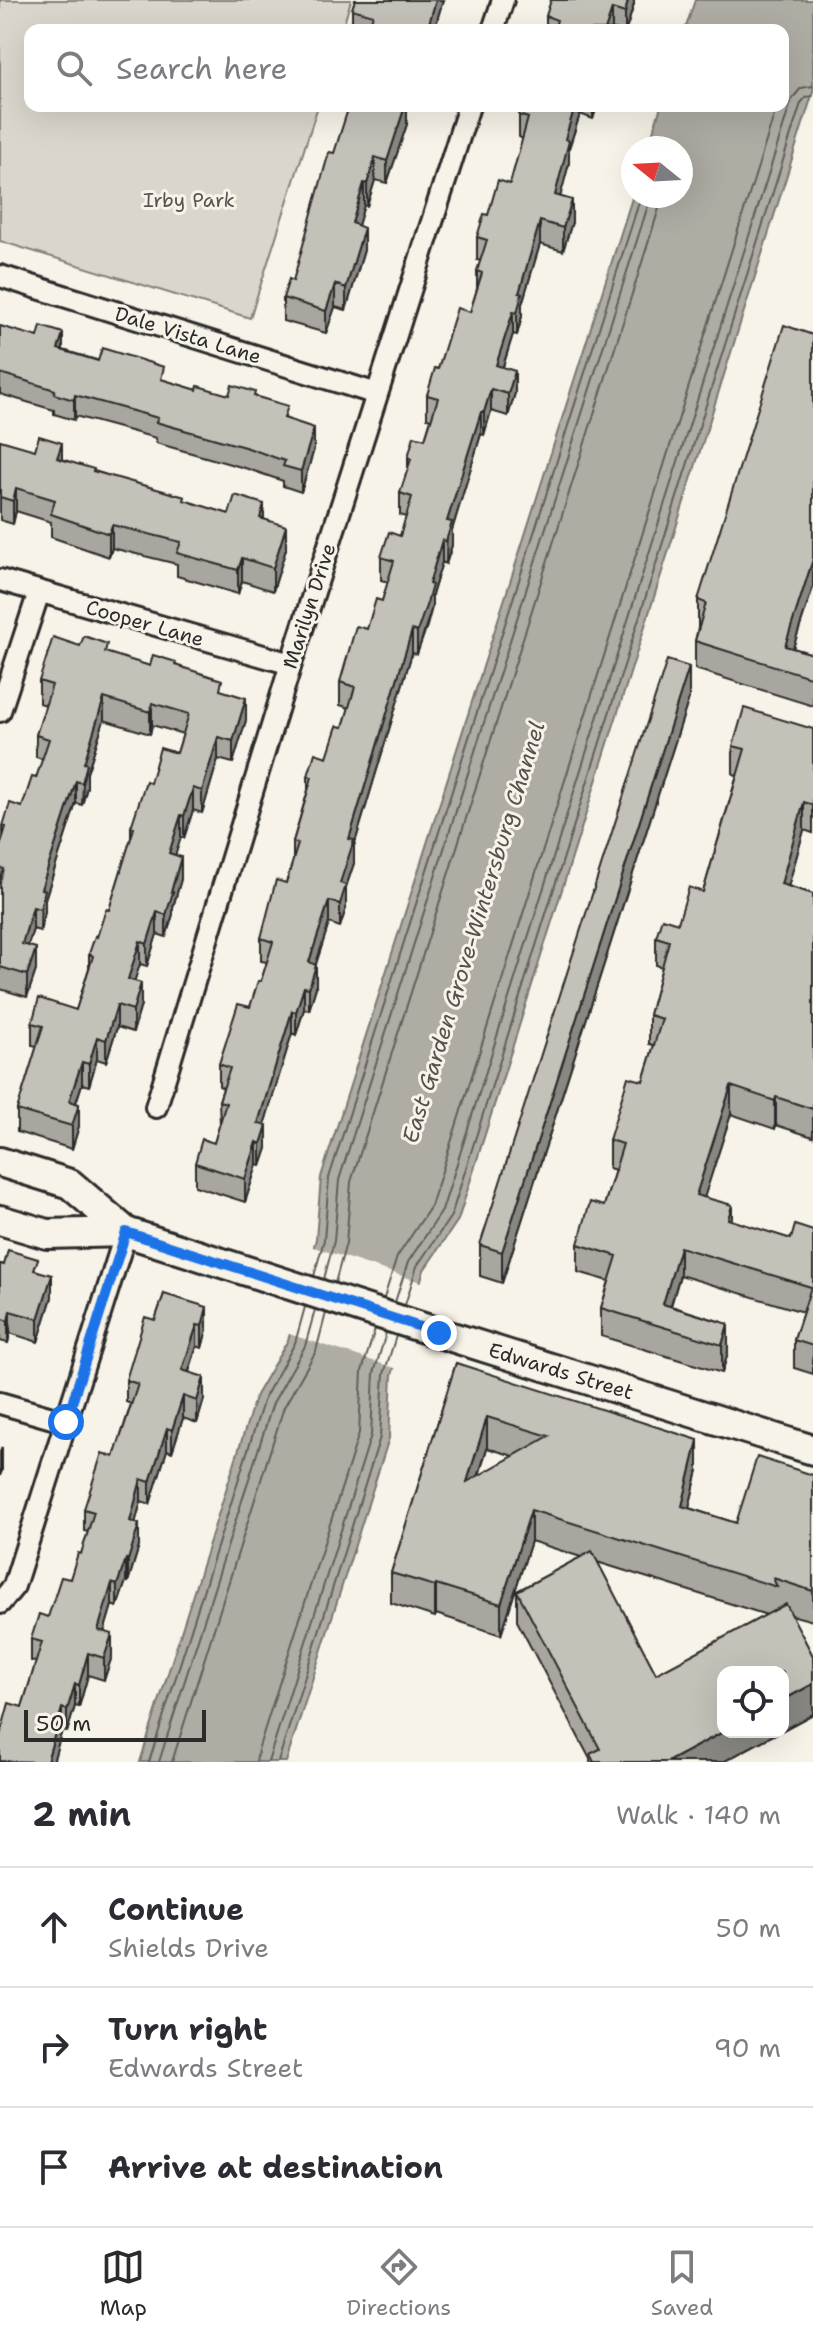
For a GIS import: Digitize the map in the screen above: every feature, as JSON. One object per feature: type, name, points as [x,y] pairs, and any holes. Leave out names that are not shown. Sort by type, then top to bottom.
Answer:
[{"type":"main road","name":"Edwards Street","points":[[0,1162],[70,1184],[126,1232]]},
{"type":"main road","name":"Edwards Street","points":[[0,1220],[47,1234],[126,1232],[813,1450]]},
{"type":"street","points":[[495,24],[503,0]]},
{"type":"street","name":"Marilyn Drive","points":[[156,1107],[291,664],[467,112]]},
{"type":"street","name":"Dale Vista Lane","points":[[0,276],[377,394]]},
{"type":"street","name":"Cooper Lane","points":[[0,580],[291,664]]},
{"type":"street","points":[[0,711],[39,592]]},
{"type":"street","points":[[0,1603],[14,1586],[126,1232]]},
{"type":"street","points":[[0,1403],[66,1422]]},
{"type":"green space","name":"Irby Park","points":[[0,0],[351,0],[344,24],[24,24],[24,112],[316,112],[250,318],[0,241]]},
{"type":"water","name":"East Garden Grove-Wintersburg Channel","points":[[695,0],[813,0],[813,92],[458,1220],[424,1270],[392,1375],[389,1438],[286,1762],[140,1762],[256,1395],[288,1340],[316,1239],[321,1177],[629,208],[693,208],[693,136],[652,136],[659,112],[789,112],[789,24],[687,24]]},
{"type":"pier","points":[[310,1246],[424,1283],[398,1369],[286,1333]]},
{"type":"building","points":[[355,0],[436,0],[429,24],[370,24],[373,15],[352,9]]},
{"type":"building","points":[[551,0],[628,0],[625,13],[612,9],[607,24],[556,24],[557,20],[546,16]]},
{"type":"building","points":[[347,112],[403,112],[387,161],[375,157],[367,184],[364,183],[352,223],[364,228],[346,288],[335,284],[326,311],[283,298],[289,279],[293,281],[329,152],[334,153]]},
{"type":"building","points":[[520,112],[573,112],[555,195],[572,200],[563,228],[540,221],[519,293],[522,294],[517,313],[513,312],[496,365],[515,371],[508,394],[491,389],[484,412],[481,412],[447,521],[452,522],[446,541],[442,540],[429,584],[432,585],[427,603],[417,632],[412,630],[349,839],[354,840],[340,883],[346,885],[340,904],[329,901],[309,962],[316,965],[309,988],[304,987],[296,1012],[292,1011],[258,1123],[267,1125],[261,1144],[257,1142],[245,1179],[195,1163],[202,1139],[214,1143],[226,1103],[219,1101],[230,1068],[219,1064],[238,1004],[250,1007],[258,981],[261,981],[273,942],[261,938],[276,880],[286,883],[298,844],[293,842],[312,777],[308,776],[315,753],[327,757],[337,726],[343,727],[355,687],[340,682],[356,626],[367,629],[376,599],[382,601],[394,561],[381,557],[389,532],[400,536],[412,497],[400,493],[411,459],[408,457],[414,436],[425,439],[438,398],[427,395],[457,308],[470,312],[482,273],[477,271],[487,240],[477,237],[484,214],[488,215],[498,180],[510,184],[528,118],[519,115]]},
{"type":"building","points":[[784,325],[813,335],[813,559],[785,646],[813,654],[813,678],[695,641],[706,603],[698,600]]},
{"type":"building","points":[[0,326],[38,337],[41,326],[63,333],[58,349],[98,361],[102,348],[164,367],[161,379],[197,390],[198,386],[229,395],[232,385],[255,392],[254,396],[288,406],[284,418],[314,428],[301,471],[283,466],[285,461],[248,448],[156,422],[158,418],[75,395],[74,400],[54,394],[55,390],[0,373]]},
{"type":"building","points":[[39,436],[62,443],[57,458],[185,497],[184,500],[229,514],[235,495],[264,504],[260,518],[286,526],[273,568],[242,558],[238,570],[177,553],[181,542],[112,525],[109,534],[51,514],[55,500],[16,488],[13,501],[0,497],[0,440],[35,450]]},
{"type":"building","points":[[84,636],[107,644],[105,652],[150,666],[153,655],[176,662],[175,665],[222,680],[220,690],[246,698],[233,741],[218,737],[202,791],[193,788],[184,816],[181,815],[169,853],[181,857],[166,915],[157,912],[147,944],[140,941],[128,979],[141,983],[133,1010],[117,1005],[106,1040],[97,1037],[89,1064],[82,1062],[69,1101],[79,1104],[72,1126],[17,1110],[43,1026],[32,1023],[39,998],[76,1010],[93,956],[89,954],[106,909],[109,910],[146,781],[150,783],[160,748],[177,753],[189,714],[152,703],[150,712],[104,698],[84,763],[87,764],[82,783],[76,781],[41,889],[45,890],[40,909],[33,907],[22,944],[36,948],[27,975],[0,967],[0,882],[4,869],[0,868],[0,847],[6,827],[3,826],[10,803],[22,807],[49,739],[36,735],[52,685],[39,681],[53,637],[80,646]]},
{"type":"building","points":[[667,660],[689,667],[502,1252],[480,1245]]},
{"type":"building","points":[[744,708],[813,729],[813,805],[804,802],[781,884],[813,894],[813,1109],[776,1097],[775,1101],[731,1086],[696,1195],[732,1205],[728,1219],[791,1239],[795,1225],[813,1231],[813,1346],[794,1340],[811,1287],[680,1247],[663,1304],[728,1324],[722,1345],[601,1308],[617,1256],[578,1244],[590,1202],[604,1206],[623,1144],[609,1140],[628,1077],[643,1081],[662,1019],[649,1015],[669,941],[656,937],[662,918],[678,923],[689,887],[703,892],[745,749],[733,746]]},
{"type":"building","points":[[8,1250],[38,1259],[34,1270],[52,1275],[38,1319],[10,1311],[8,1321],[0,1318],[0,1264],[4,1265]]},
{"type":"building","points":[[164,1294],[207,1307],[202,1326],[197,1325],[182,1370],[204,1377],[197,1401],[183,1396],[172,1430],[167,1428],[150,1482],[141,1479],[130,1521],[139,1524],[117,1585],[112,1583],[98,1630],[112,1634],[104,1658],[88,1653],[79,1685],[75,1684],[67,1710],[62,1708],[47,1761],[50,1762],[0,1761],[0,1736],[9,1703],[22,1707],[42,1642],[31,1639],[39,1614],[48,1617],[61,1577],[70,1579],[78,1553],[81,1554],[94,1512],[84,1509],[102,1453],[114,1457],[138,1384],[126,1380],[145,1317],[155,1320]]},
{"type":"building","points":[[456,1363],[698,1440],[682,1506],[736,1523],[757,1457],[813,1475],[813,1591],[773,1578],[777,1587],[531,1510],[501,1604],[391,1573]],"holes":[[[487,1417],[549,1436],[467,1482]]]},
{"type":"building","points":[[592,1551],[656,1674],[786,1604],[813,1656],[813,1684],[789,1697],[789,1666],[717,1666],[717,1735],[667,1762],[594,1762],[590,1754],[600,1749],[517,1591]]},
{"type":"route","points":[[66,1422],[126,1232],[439,1333]]}]
